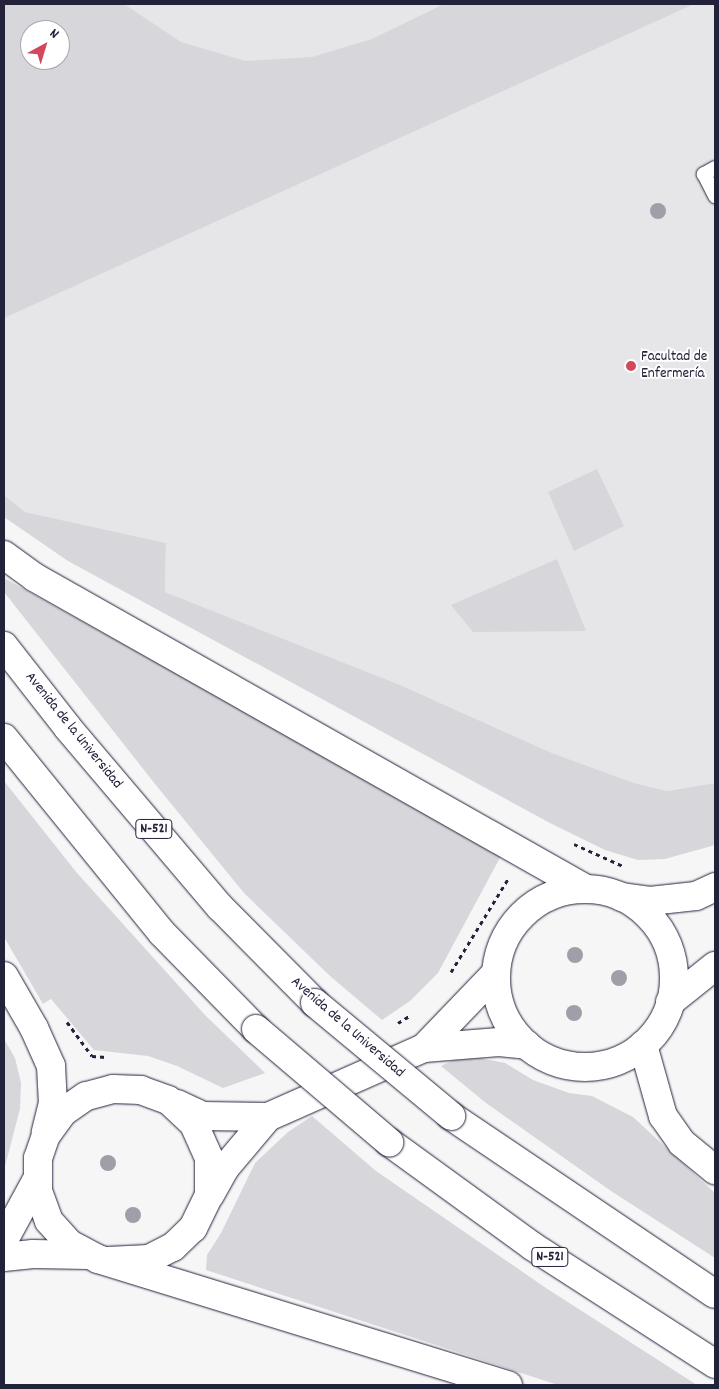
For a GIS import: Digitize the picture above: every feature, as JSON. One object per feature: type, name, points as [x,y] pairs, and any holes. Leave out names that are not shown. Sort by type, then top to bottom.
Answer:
[{"type":"main road","points":[[4,555],[34,578],[586,889],[622,898],[669,899],[696,896],[715,887]]},
{"type":"main road","name":"Avenida de la Universidad","points":[[4,646],[68,728],[220,907],[315,1003],[451,1116],[715,1294]]},
{"type":"main road","name":"N-521","points":[[4,738],[162,933],[256,1029],[389,1142],[532,1246],[715,1364]]},
{"type":"main road","points":[[526,1045],[503,1013],[497,993],[496,973],[505,937],[522,915],[555,894],[586,889]]},
{"type":"main road","points":[[46,1135],[62,1112],[95,1093],[122,1088],[159,1096],[203,1116],[268,1117],[424,1048],[499,1042],[526,1045],[558,1063],[585,1067],[620,1060],[643,1046],[657,1030],[670,1002],[674,976],[666,941],[645,912],[622,898]]},
{"type":"main road","points":[[670,1002],[715,966]]},
{"type":"main road","points":[[424,1048],[496,973]]},
{"type":"main road","points":[[4,976],[34,1028],[51,1066],[53,1102],[46,1135],[38,1158],[36,1181],[40,1202],[49,1221],[70,1244],[98,1258],[508,1385]]},
{"type":"main road","points":[[643,1046],[663,1116],[682,1143],[715,1170]]},
{"type":"main road","points":[[159,1096],[189,1118],[203,1141],[211,1176],[206,1203]]},
{"type":"main road","points":[[4,1257],[33,1254],[149,1259],[166,1252],[187,1235],[224,1168],[268,1117]]},
{"type":"main road","points":[[4,1240],[36,1181]]},
{"type":"lane","points":[[715,168],[704,174],[715,196]]},
{"type":"shaded area","points":[[4,4],[715,4],[715,783],[667,791],[634,783],[552,753],[398,684],[165,592],[166,543],[25,512],[4,495]]},
{"type":"shaded area","points":[[4,4],[124,4],[181,42],[245,61],[312,57],[372,39],[444,4],[694,4],[4,318]]},
{"type":"shaded area","points":[[597,469],[624,526],[574,551],[548,492]]},
{"type":"shaded area","points":[[4,495],[25,512],[166,543],[165,592],[398,684],[552,753],[634,783],[667,791],[715,783],[715,845],[665,859],[638,860],[605,850],[550,823],[68,561],[4,517]]},
{"type":"shaded area","points":[[557,559],[586,631],[473,632],[451,605]]},
{"type":"shaded area","points":[[4,578],[502,854],[438,973],[410,1001],[382,1020],[330,976],[244,893],[155,784],[4,592]]},
{"type":"shaded area","points":[[4,781],[77,873],[205,1015],[265,1073],[223,1088],[177,1066],[148,1056],[94,1050],[51,999],[43,1004],[4,937]]},
{"type":"shaded area","points":[[4,1039],[15,1058],[21,1083],[20,1109],[4,1170]]},
{"type":"shaded area","points":[[464,1055],[505,1063],[533,1080],[569,1093],[592,1096],[633,1117],[715,1193],[715,1258],[611,1191],[486,1103],[441,1066]]},
{"type":"shaded area","points":[[312,1116],[376,1171],[546,1288],[697,1385],[558,1385],[206,1270],[207,1255],[221,1233],[255,1163],[288,1132]]},
{"type":"place","name":"Facultad de Enfermería","points":[[631,366]]}]
